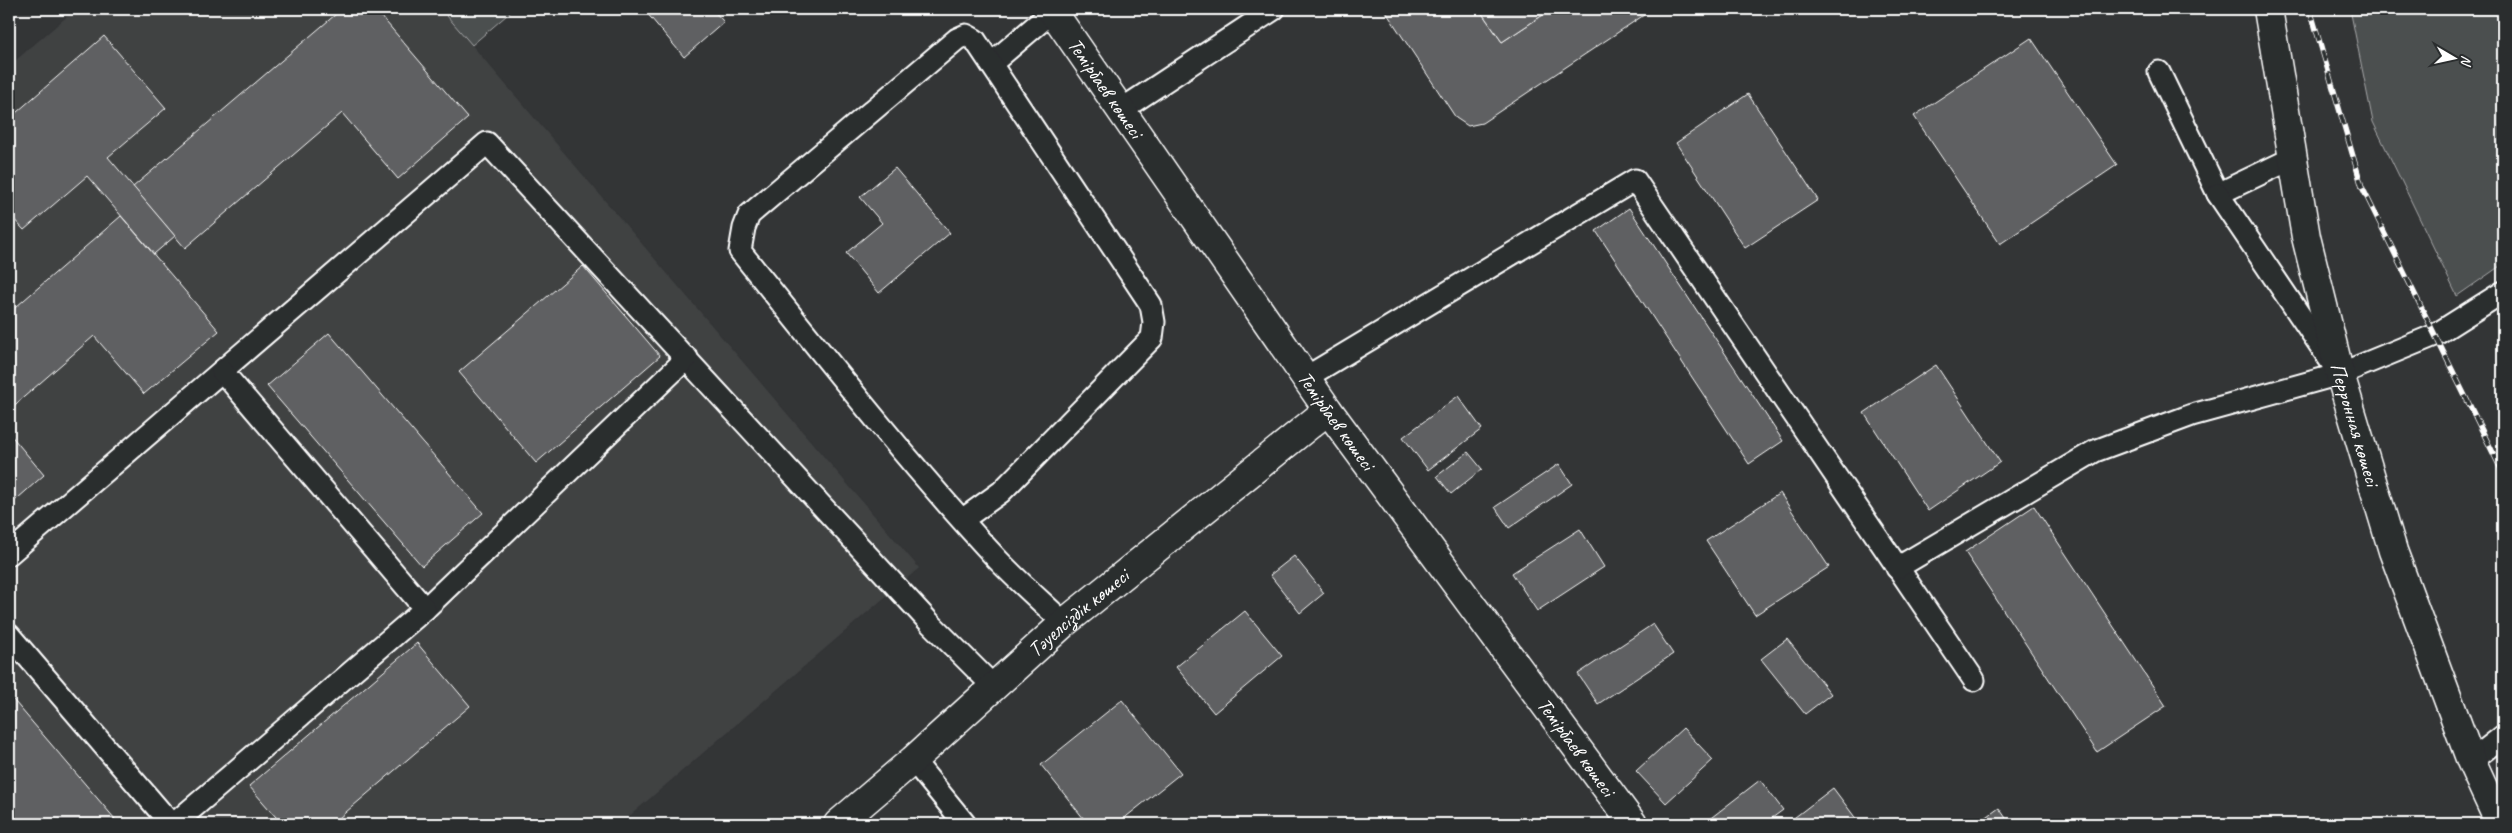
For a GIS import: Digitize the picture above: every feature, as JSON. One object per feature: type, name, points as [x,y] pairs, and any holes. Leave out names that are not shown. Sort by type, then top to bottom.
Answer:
[{"type":"street","name":"Перронная көшесі","points":[[2268,9],[2306,237],[2340,374],[2393,551],[2471,761],[2500,824]]},
{"type":"street","name":"Темірбаев көшесі","points":[[1052,10],[1305,378],[1633,824]]},
{"type":"street","name":"Тәуелсіздік көшесі","points":[[838,824],[913,760],[1064,623],[1328,410]]},
{"type":"lane","points":[[1121,110],[1274,9]]},
{"type":"lane","points":[[991,64],[1052,10]]},
{"type":"lane","points":[[962,520],[1001,492],[1152,338],[1154,322],[1151,305],[975,40],[966,35],[957,39],[749,215],[744,228],[740,251],[898,448],[962,520],[1000,562],[1064,623]]},
{"type":"lane","points":[[2159,72],[2218,194],[2340,374]]},
{"type":"lane","points":[[9,554],[487,143],[929,622],[994,687]]},
{"type":"lane","points":[[2218,194],[2293,158]]},
{"type":"lane","points":[[1305,378],[1635,180],[1974,680]]},
{"type":"lane","points":[[1897,568],[2095,451],[2192,414],[2340,374],[2436,335],[2503,292]]},
{"type":"lane","points":[[9,635],[172,824],[425,609],[687,358]]},
{"type":"lane","points":[[222,371],[425,609]]},
{"type":"lane","points":[[2471,761],[2503,736]]},
{"type":"lane","points":[[913,760],[966,824]]},
{"type":"shaded area","points":[[76,9],[441,9],[919,568],[620,824],[9,824],[9,66]]},
{"type":"shaded area","points":[[441,9],[514,9],[472,45]]},
{"type":"shaded area","points":[[2350,9],[2503,9],[2503,264],[2457,296],[2373,122]]},
{"type":"building","points":[[342,9],[375,9],[468,118],[398,179],[342,113],[185,248],[133,187]]},
{"type":"building","points":[[650,9],[712,9],[724,22],[684,57],[646,12]]},
{"type":"building","points":[[1384,9],[1479,9],[1502,42],[1552,9],[1653,9],[1482,123],[1468,126],[1456,118]]},
{"type":"building","points":[[1479,9],[1552,9],[1502,42]]},
{"type":"building","points":[[104,36],[166,108],[108,157],[175,236],[154,254],[87,176],[24,230],[9,214],[9,119]]},
{"type":"building","points":[[2031,38],[2117,165],[2000,244],[1914,116]]},
{"type":"building","points":[[1748,94],[1818,200],[1745,248],[1676,143]]},
{"type":"building","points":[[895,168],[950,233],[879,293],[846,253],[882,223],[860,197]]},
{"type":"building","points":[[1629,208],[1783,441],[1749,464],[1596,231]]},
{"type":"building","points":[[121,216],[219,331],[144,394],[94,336],[9,410],[9,313]]},
{"type":"building","points":[[583,266],[660,356],[536,463],[459,372]]},
{"type":"building","points":[[329,333],[483,513],[422,566],[267,386]]},
{"type":"building","points":[[1936,365],[2000,462],[1928,511],[1864,413]]},
{"type":"building","points":[[1458,396],[1482,429],[1428,470],[1403,437]]},
{"type":"building","points":[[9,433],[44,475],[9,506]]},
{"type":"building","points":[[1468,452],[1482,469],[1451,494],[1437,476]]},
{"type":"building","points":[[1559,464],[1572,484],[1509,528],[1495,507]]},
{"type":"building","points":[[1780,493],[1829,567],[1755,615],[1706,541]]},
{"type":"building","points":[[2034,506],[2166,706],[2097,752],[1965,552]]},
{"type":"building","points":[[1580,529],[1604,567],[1537,611],[1512,573]]},
{"type":"building","points":[[1294,556],[1324,593],[1300,613],[1270,575]]},
{"type":"building","points":[[1245,611],[1282,656],[1214,713],[1176,667]]},
{"type":"building","points":[[1653,624],[1673,654],[1598,704],[1578,674]]},
{"type":"building","points":[[1787,639],[1831,694],[1805,714],[1761,659]]},
{"type":"building","points":[[417,643],[470,706],[332,824],[282,824],[249,786]]},
{"type":"building","points":[[9,695],[115,819],[109,824],[16,824],[9,816]]},
{"type":"building","points":[[1122,700],[1181,773],[1117,824],[1088,824],[1041,765]]},
{"type":"building","points":[[1683,728],[1713,760],[1666,803],[1636,771]]},
{"type":"building","points":[[1760,780],[1783,810],[1764,824],[1703,824]]},
{"type":"building","points":[[1833,788],[1860,824],[1786,824]]},
{"type":"building","points":[[1999,808],[2010,824],[1977,824]]},
{"type":"railway","points":[[2310,9],[2362,187],[2503,473]]}]
